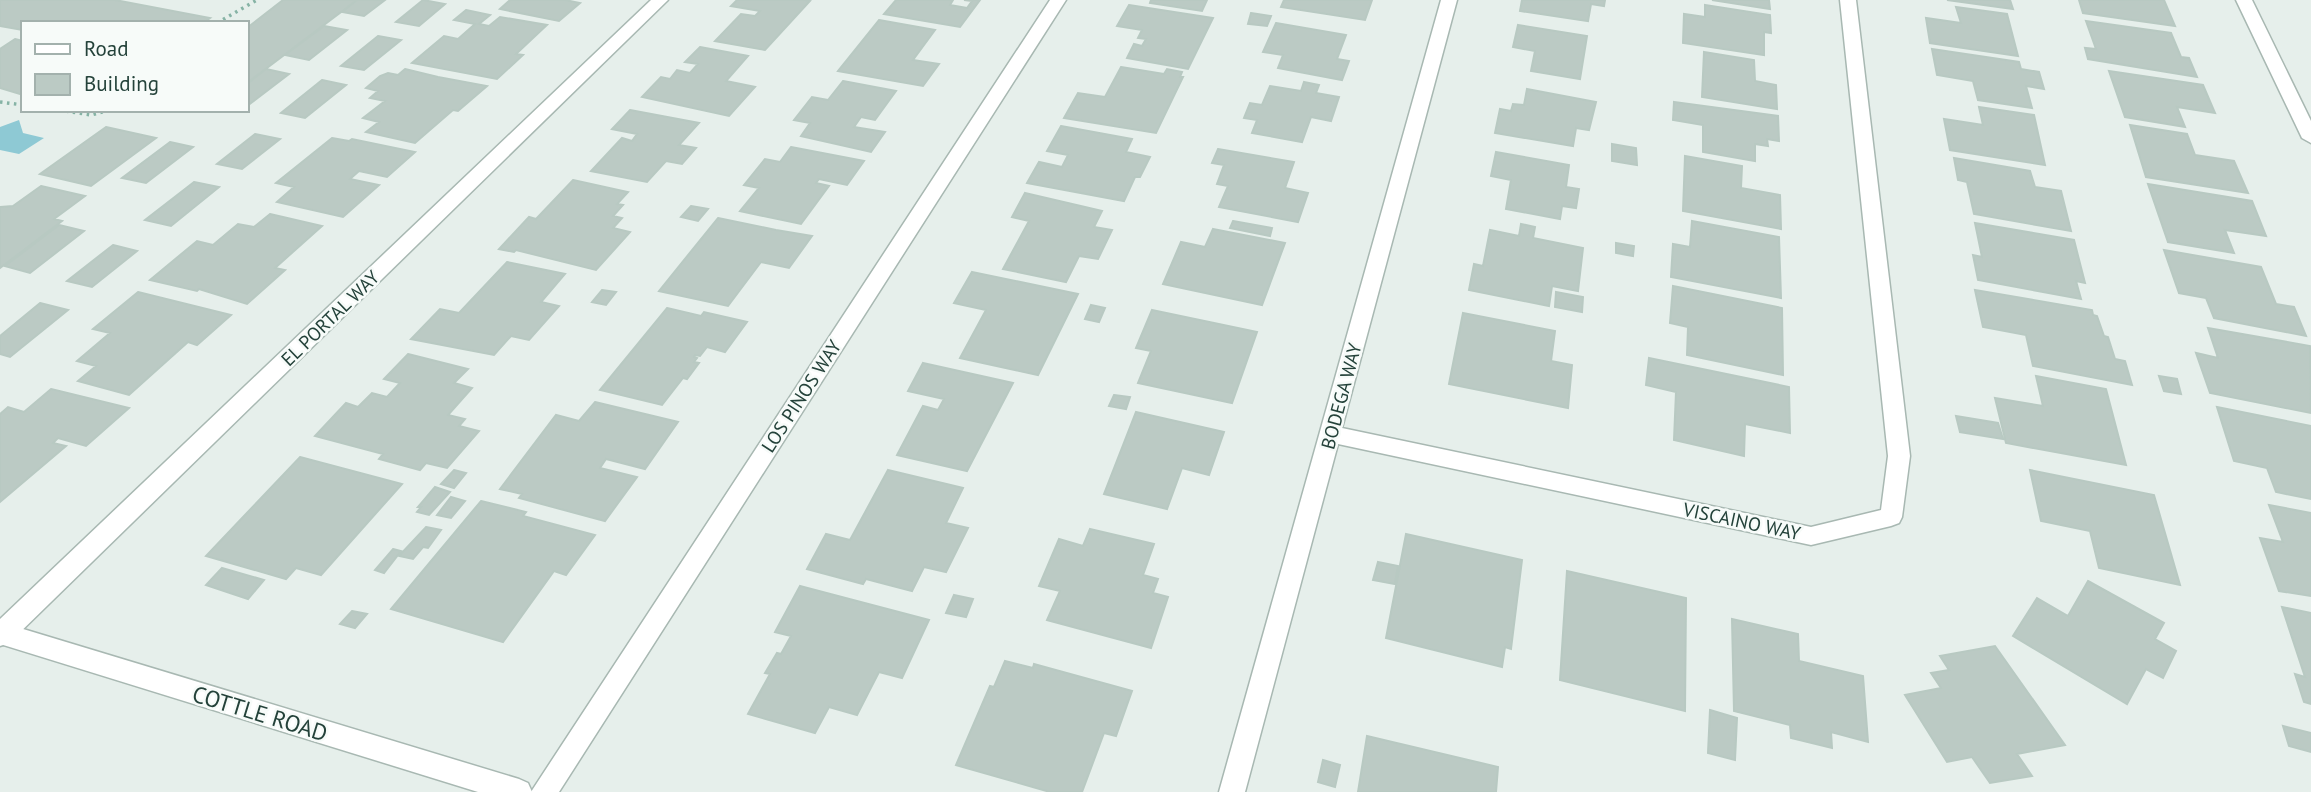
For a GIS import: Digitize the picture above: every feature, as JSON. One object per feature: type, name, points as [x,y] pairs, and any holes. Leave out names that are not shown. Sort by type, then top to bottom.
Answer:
[{"type":"street","name":"EL PORTAL WAY","points":[[1,634],[660,0]]},
{"type":"street","name":"LOS PINOS WAY","points":[[544,792],[1058,0]]},
{"type":"street","name":"BODEGA WAY","points":[[1233,792],[1449,0]]},
{"type":"street","name":"VISCAINO WAY","points":[[1331,434],[1811,536],[1891,517],[1899,456],[1848,0]]},
{"type":"street","points":[[2244,0],[2311,138]]},
{"type":"street","name":"COTTLE ROAD","points":[[1,634],[519,792]]},
{"type":"path","points":[[220,21],[257,0]]},
{"type":"path","points":[[0,102],[21,105]]},
{"type":"path","points":[[72,112],[97,116],[106,112]]},
{"type":"water","points":[[19,120],[23,133],[44,138],[19,154],[0,150],[0,127]]},
{"type":"building","points":[[0,0],[115,0],[210,18],[206,21],[21,21],[21,30],[0,26]]},
{"type":"building","points":[[283,0],[357,0],[248,82],[248,27]]},
{"type":"building","points":[[357,0],[385,0],[364,16],[342,12]]},
{"type":"building","points":[[423,0],[445,4],[419,26],[396,22]]},
{"type":"building","points":[[510,0],[565,0],[580,3],[559,21],[500,9]]},
{"type":"building","points":[[737,0],[810,1],[765,50],[715,41],[741,14],[755,16],[760,11],[731,6]]},
{"type":"building","points":[[896,0],[953,0],[950,5],[967,8],[972,1],[964,0],[980,0],[960,27],[884,14]]},
{"type":"building","points":[[1151,0],[1207,0],[1202,11],[1150,3]]},
{"type":"building","points":[[1284,0],[1372,0],[1365,20],[1281,7]]},
{"type":"building","points":[[1522,0],[1605,0],[1604,6],[1591,4],[1588,21],[1520,11]]},
{"type":"building","points":[[1712,0],[1769,0],[1770,9]]},
{"type":"building","points":[[1947,0],[2010,0],[2013,9]]},
{"type":"building","points":[[2079,0],[2164,0],[2175,26],[2083,13]]},
{"type":"building","points":[[1129,5],[1213,18],[1188,69],[1127,58],[1134,44],[1142,46],[1146,39],[1138,38],[1142,30],[1117,26]]},
{"type":"building","points":[[1705,5],[1770,15],[1771,33],[1764,32],[1764,55],[1683,43],[1684,14],[1705,17]]},
{"type":"building","points":[[1956,7],[2007,14],[2018,56],[1930,43],[1926,18],[1961,23]]},
{"type":"building","points":[[466,10],[490,15],[479,24],[489,26],[500,17],[547,25],[516,54],[523,55],[497,79],[412,63],[444,36],[458,39],[475,24],[454,20]]},
{"type":"building","points":[[1251,13],[1271,16],[1267,26],[1248,24]]},
{"type":"building","points":[[879,20],[935,30],[913,60],[939,64],[923,86],[838,71]]},
{"type":"building","points":[[2086,21],[2171,33],[2181,57],[2189,58],[2197,77],[2088,59],[2085,48],[2096,49]]},
{"type":"building","points":[[1276,23],[1346,35],[1337,59],[1349,61],[1342,80],[1278,68],[1283,55],[1263,52]]},
{"type":"building","points":[[1518,25],[1587,36],[1580,79],[1531,71],[1535,51],[1513,47]]},
{"type":"building","points":[[324,26],[347,30],[309,60],[285,55]]},
{"type":"building","points":[[378,36],[401,40],[364,70],[341,66]]},
{"type":"building","points":[[15,39],[21,40],[21,94],[0,88],[0,49]]},
{"type":"building","points":[[700,47],[748,56],[726,81],[755,87],[729,116],[642,97],[661,77],[670,79],[677,70],[690,73],[698,64],[685,62]]},
{"type":"building","points":[[1932,49],[2019,62],[2021,69],[2039,72],[2044,89],[2026,86],[2032,108],[1978,100],[1973,81],[1937,75]]},
{"type":"building","points":[[1704,52],[1754,60],[1755,81],[1776,85],[1777,109],[1702,97]]},
{"type":"building","points":[[1121,67],[1164,74],[1167,69],[1182,72],[1180,77],[1183,77],[1156,133],[1064,118],[1078,93],[1105,97]]},
{"type":"building","points":[[266,69],[289,74],[248,105],[248,83]]},
{"type":"building","points":[[405,69],[487,86],[458,111],[453,110],[415,143],[366,132],[379,122],[363,118],[385,101],[370,98],[378,91],[366,88],[380,76],[388,73],[398,75]]},
{"type":"building","points":[[2109,71],[2203,85],[2215,113],[2177,107],[2185,127],[2125,117]]},
{"type":"building","points":[[322,80],[346,85],[305,118],[281,113]]},
{"type":"building","points":[[843,81],[896,91],[875,120],[861,117],[854,127],[885,132],[871,152],[801,136],[810,123],[794,120],[812,97],[828,100]]},
{"type":"building","points":[[1304,82],[1319,85],[1316,93],[1339,97],[1331,121],[1311,117],[1302,142],[1252,133],[1257,120],[1244,118],[1250,103],[1262,105],[1270,86],[1301,91]]},
{"type":"building","points":[[1527,89],[1596,102],[1589,130],[1576,128],[1573,146],[1495,133],[1500,109],[1511,111],[1513,104],[1524,105]]},
{"type":"building","points":[[1674,102],[1778,116],[1779,141],[1767,139],[1768,146],[1755,144],[1755,161],[1703,152],[1703,125],[1673,120]]},
{"type":"building","points":[[1979,107],[2034,115],[2045,165],[1950,150],[1944,119],[1983,125]]},
{"type":"building","points":[[630,110],[699,123],[679,145],[696,148],[682,164],[666,161],[647,182],[591,171],[622,138],[632,141],[637,134],[612,129]]},
{"type":"building","points":[[2130,125],[2187,134],[2195,155],[2234,161],[2248,193],[2146,177]]},
{"type":"building","points":[[1061,126],[1132,139],[1126,152],[1150,157],[1140,177],[1135,177],[1124,201],[1027,183],[1039,162],[1062,167],[1068,155],[1047,151]]},
{"type":"building","points":[[106,127],[156,138],[91,186],[40,174]]},
{"type":"building","points":[[255,134],[280,139],[242,169],[217,164]]},
{"type":"building","points":[[332,138],[349,141],[352,139],[415,152],[387,177],[359,171],[350,179],[379,185],[343,217],[277,202],[294,187],[276,183]]},
{"type":"building","points":[[170,142],[193,147],[146,183],[122,178]]},
{"type":"building","points":[[1612,144],[1636,148],[1637,165],[1612,161]]},
{"type":"building","points":[[791,147],[864,161],[847,185],[819,179],[816,183],[829,186],[801,224],[740,211],[759,188],[744,185],[765,159],[780,162]]},
{"type":"building","points":[[1218,149],[1294,162],[1285,188],[1308,193],[1298,222],[1219,207],[1228,186],[1217,184],[1224,165],[1212,163]]},
{"type":"building","points":[[1496,152],[1569,165],[1566,187],[1579,189],[1576,208],[1562,206],[1560,219],[1506,209],[1511,180],[1491,176]]},
{"type":"building","points":[[1685,156],[1742,166],[1741,188],[1780,195],[1781,229],[1683,211]]},
{"type":"building","points":[[1954,158],[2030,171],[2035,187],[2061,191],[2071,231],[1974,214],[1967,182],[1958,180]]},
{"type":"building","points":[[573,180],[628,192],[617,204],[623,205],[613,216],[622,218],[613,228],[630,232],[596,270],[516,250],[514,252],[499,249],[529,217],[536,219]]},
{"type":"building","points":[[194,182],[219,187],[171,226],[145,220]]},
{"type":"building","points":[[2148,184],[2252,201],[2266,236],[2225,230],[2234,253],[2168,242]]},
{"type":"building","points":[[41,186],[85,196],[54,219],[62,221],[0,268],[0,207],[13,206]]},
{"type":"building","points":[[1025,193],[1102,211],[1094,227],[1112,230],[1098,259],[1079,256],[1066,282],[1003,269],[1029,221],[1012,217]]},
{"type":"building","points":[[691,206],[708,209],[698,221],[681,217]]},
{"type":"building","points":[[270,214],[322,226],[275,268],[285,270],[247,304],[199,289],[197,291],[150,280],[197,241],[213,245],[238,224],[254,227]]},
{"type":"building","points":[[718,218],[812,236],[789,268],[761,262],[728,306],[659,291]]},
{"type":"building","points":[[1233,221],[1272,228],[1270,236],[1230,228]]},
{"type":"building","points":[[1692,221],[1779,237],[1781,298],[1671,277],[1673,244],[1690,247]]},
{"type":"building","points":[[1975,223],[2074,240],[2085,283],[2076,281],[2081,299],[1978,280],[1973,255],[1982,257]]},
{"type":"building","points":[[1521,224],[1535,227],[1533,238],[1583,248],[1578,291],[1552,286],[1549,306],[1469,290],[1474,264],[1483,266],[1490,230],[1519,236]]},
{"type":"building","points":[[59,225],[84,231],[30,273],[5,266]]},
{"type":"building","points":[[1213,229],[1285,243],[1262,305],[1163,284],[1181,242],[1205,247]]},
{"type":"building","points":[[1616,243],[1634,246],[1633,256],[1616,253]]},
{"type":"building","points":[[113,245],[137,251],[92,287],[67,281]]},
{"type":"building","points":[[2164,250],[2261,267],[2276,304],[2294,307],[2306,336],[2214,318],[2206,298],[2179,293]]},
{"type":"building","points":[[507,262],[565,274],[541,302],[559,306],[529,340],[511,336],[494,355],[411,339],[440,309],[459,313]]},
{"type":"building","points":[[972,272],[1078,294],[1038,375],[960,358],[986,310],[954,303]]},
{"type":"building","points":[[1673,286],[1782,308],[1783,375],[1687,355],[1688,327],[1670,323]]},
{"type":"building","points":[[602,290],[616,292],[606,305],[592,302]]},
{"type":"building","points":[[1975,290],[2092,310],[2104,336],[2108,337],[2115,359],[2125,361],[2132,385],[2033,366],[2026,335],[1983,327]]},
{"type":"building","points":[[138,292],[231,315],[197,345],[188,342],[129,395],[78,381],[96,366],[77,361],[110,333],[93,329]]},
{"type":"building","points":[[1556,292],[1583,297],[1582,312],[1555,307]]},
{"type":"building","points":[[40,303],[68,310],[10,357],[0,354],[0,336]]},
{"type":"building","points":[[1091,305],[1105,308],[1099,322],[1085,319]]},
{"type":"building","points":[[667,308],[701,316],[704,312],[747,322],[725,352],[707,347],[700,356],[695,355],[697,358],[694,362],[699,363],[662,405],[600,390]]},
{"type":"building","points":[[1152,310],[1257,332],[1232,403],[1138,383],[1151,351],[1136,348]]},
{"type":"building","points":[[1463,313],[1555,331],[1551,361],[1572,365],[1568,408],[1449,384]]},
{"type":"building","points":[[2208,328],[2310,346],[2311,413],[2210,393],[2196,353],[2218,358]]},
{"type":"building","points":[[408,354],[468,369],[454,383],[472,388],[448,415],[465,419],[459,426],[479,431],[447,468],[426,463],[420,470],[379,459],[383,454],[315,436],[346,403],[358,407],[372,393],[387,397],[400,383],[384,379]]},
{"type":"building","points":[[1649,358],[1789,387],[1790,433],[1745,424],[1744,456],[1674,440],[1676,392],[1646,385]]},
{"type":"building","points":[[923,363],[1013,383],[967,471],[897,455],[923,406],[938,410],[944,399],[908,391]]},
{"type":"building","points":[[2036,376],[2106,389],[2126,465],[2006,443],[1995,398],[2043,406]]},
{"type":"building","points":[[2159,376],[2177,379],[2181,394],[2164,391]]},
{"type":"building","points":[[51,389],[129,408],[86,446],[58,438],[53,443],[66,446],[0,502],[0,414],[8,407],[24,412]]},
{"type":"building","points":[[1114,395],[1130,397],[1126,409],[1109,406]]},
{"type":"building","points":[[595,402],[678,422],[645,469],[606,459],[600,468],[637,477],[605,521],[519,498],[522,494],[500,489],[556,415],[579,421]]},
{"type":"building","points":[[2217,407],[2311,426],[2311,499],[2276,492],[2267,468],[2234,461]]},
{"type":"building","points":[[1136,412],[1224,432],[1209,475],[1182,468],[1167,509],[1104,494]]},
{"type":"building","points":[[1956,416],[1998,423],[2003,439],[1960,432]]},
{"type":"building","points":[[300,457],[402,484],[321,575],[296,568],[286,579],[206,556]]},
{"type":"building","points":[[454,470],[466,473],[454,488],[441,484]]},
{"type":"building","points":[[888,470],[963,488],[946,523],[968,528],[946,572],[924,567],[912,591],[866,579],[863,584],[807,569],[826,534],[850,540]]},
{"type":"building","points":[[2030,470],[2154,495],[2180,585],[2099,568],[2090,531],[2041,521]]},
{"type":"building","points":[[435,487],[450,492],[429,515],[417,512],[421,507],[418,507]]},
{"type":"building","points":[[451,497],[465,501],[451,518],[437,515]]},
{"type":"building","points":[[481,501],[526,512],[523,516],[595,535],[566,575],[554,571],[503,642],[391,609]]},
{"type":"building","points":[[2269,505],[2311,513],[2311,596],[2279,591],[2260,538],[2283,542]]},
{"type":"building","points":[[426,527],[441,530],[428,548],[423,547],[413,559],[399,556]]},
{"type":"building","points":[[1090,529],[1154,544],[1143,575],[1158,579],[1153,593],[1168,597],[1151,648],[1047,620],[1060,591],[1039,586],[1059,539],[1083,546]]},
{"type":"building","points":[[1406,534],[1522,560],[1511,649],[1505,647],[1502,667],[1386,638]]},
{"type":"building","points":[[393,549],[401,551],[384,573],[375,570]]},
{"type":"building","points":[[1378,562],[1398,566],[1395,584],[1373,580]]},
{"type":"building","points":[[222,568],[264,580],[248,599],[206,585]]},
{"type":"building","points":[[1567,571],[1686,598],[1685,711],[1560,680]]},
{"type":"building","points":[[2088,581],[2164,623],[2155,639],[2176,651],[2163,678],[2146,669],[2127,704],[2013,636],[2037,598],[2068,616]]},
{"type":"building","points":[[800,586],[929,620],[902,678],[879,672],[857,715],[829,707],[815,733],[748,714],[770,674],[765,673],[777,653],[781,654],[791,636],[775,632]]},
{"type":"building","points":[[954,595],[973,599],[966,617],[946,613]]},
{"type":"building","points":[[2282,607],[2311,613],[2311,704],[2304,702],[2295,674],[2305,677]]},
{"type":"building","points":[[352,611],[367,614],[355,628],[340,624]]},
{"type":"building","points":[[1732,619],[1798,634],[1799,661],[1863,676],[1868,742],[1831,732],[1832,748],[1791,738],[1790,725],[1734,711]]},
{"type":"building","points":[[1995,646],[2065,745],[2017,754],[2032,776],[1990,783],[1972,757],[1947,762],[1905,695],[1941,688],[1931,673],[1949,670],[1940,656]]},
{"type":"building","points":[[1005,661],[1033,668],[1034,664],[1132,691],[1116,736],[1104,733],[1082,792],[1050,792],[956,765],[990,686],[994,687]]},
{"type":"building","points":[[1710,710],[1737,718],[1735,760],[1708,753]]},
{"type":"building","points":[[2283,726],[2311,733],[2311,752],[2289,746]]},
{"type":"building","points":[[1367,736],[1498,767],[1496,792],[1358,792]]},
{"type":"building","points":[[1323,760],[1340,765],[1335,787],[1318,782]]}]
